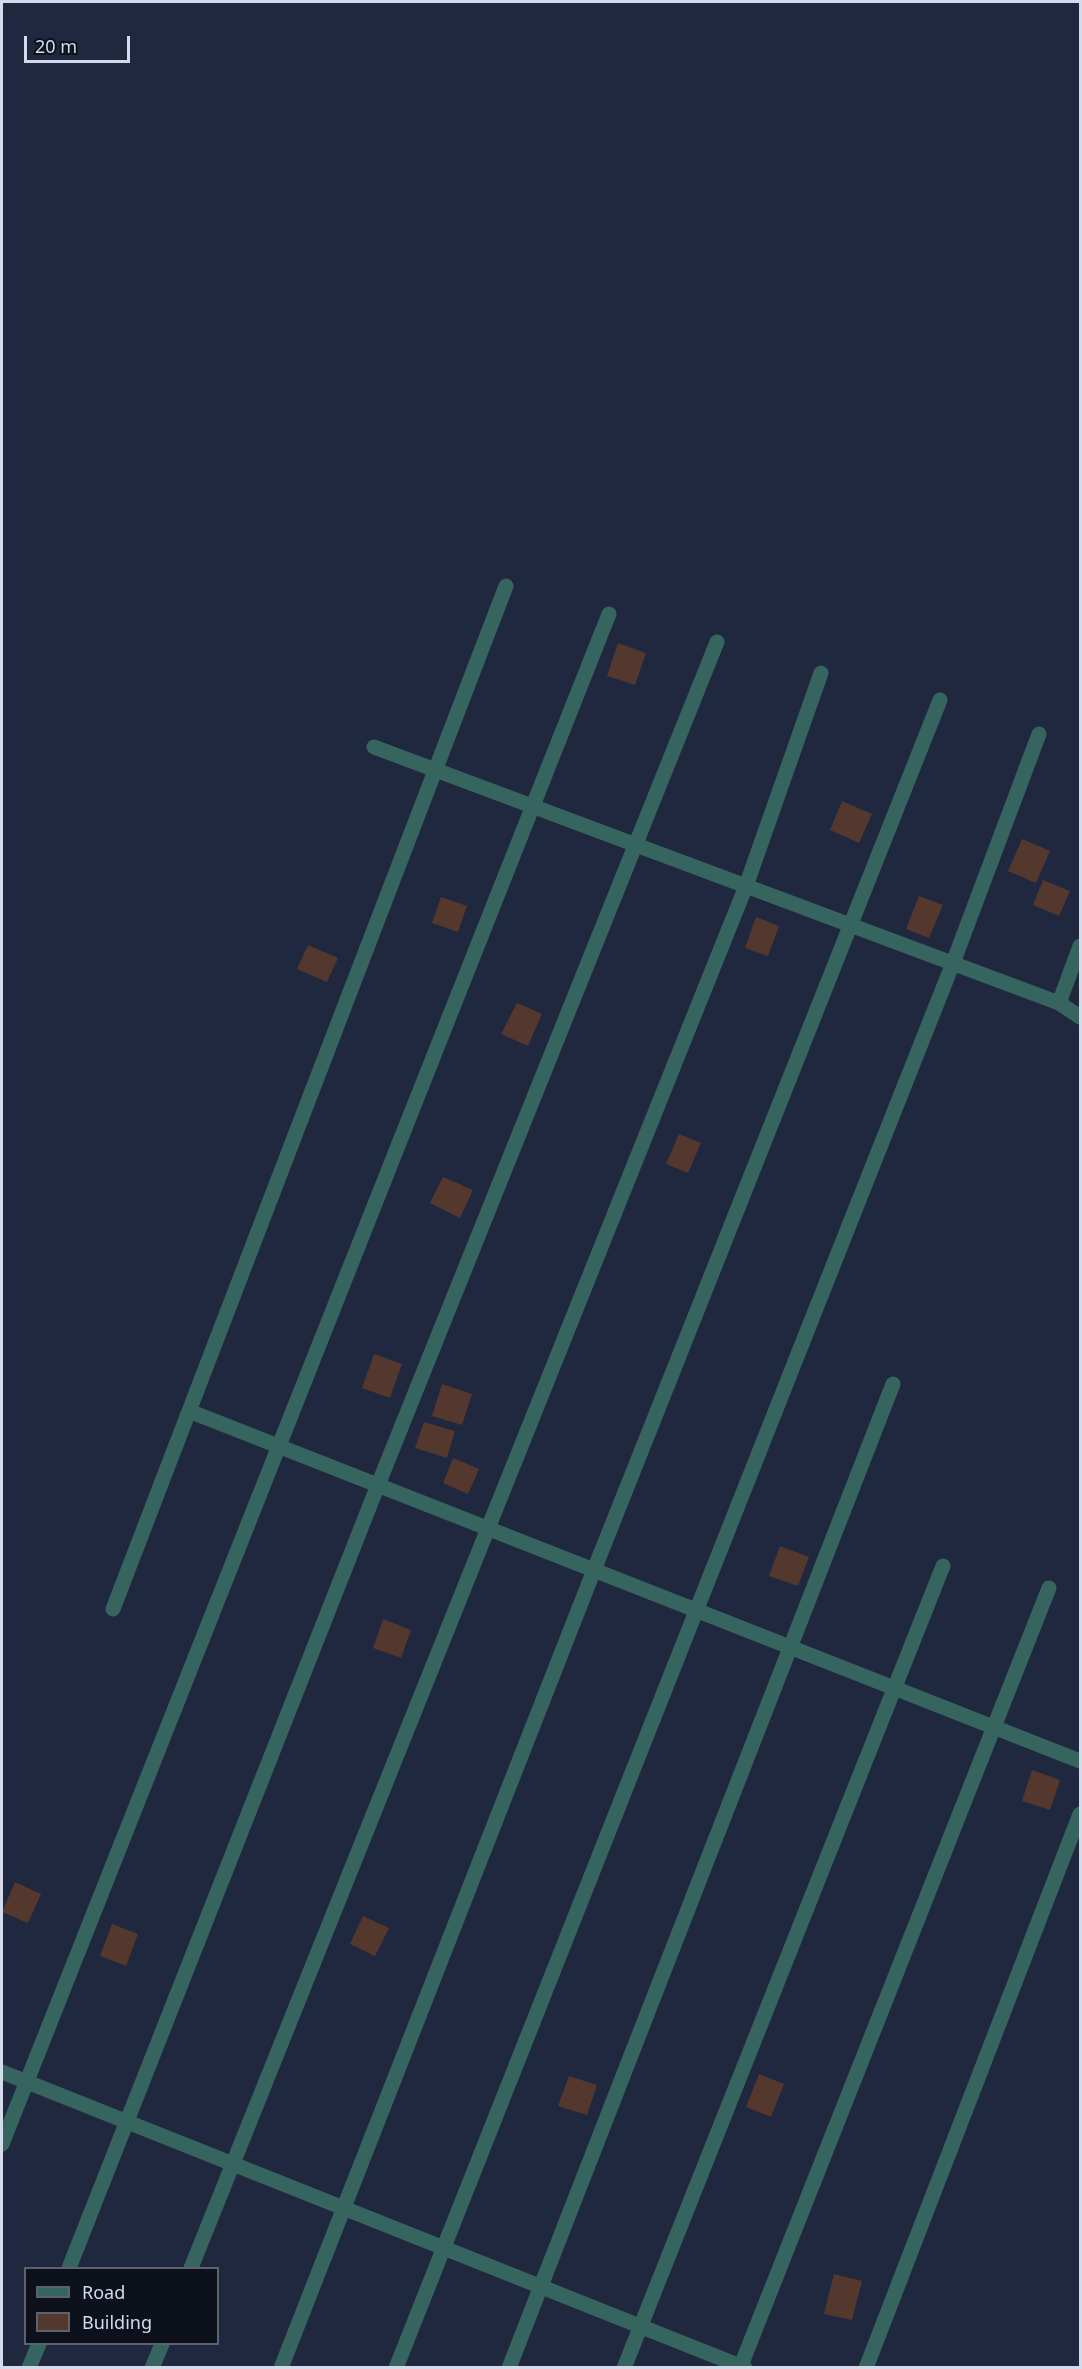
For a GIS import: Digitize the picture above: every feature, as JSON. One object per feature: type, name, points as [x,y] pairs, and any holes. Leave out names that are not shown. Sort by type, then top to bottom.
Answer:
[{"type":"street","points":[[113,1609],[506,586]]},
{"type":"street","points":[[2,2144],[278,1446],[534,808],[609,614]]},
{"type":"street","points":[[69,2267],[378,1485],[717,642]]},
{"type":"street","points":[[191,2267],[746,886],[821,673]]},
{"type":"street","points":[[281,2367],[594,1570],[940,700]]},
{"type":"street","points":[[396,2367],[953,963],[1039,734]]},
{"type":"street","points":[[374,747],[1059,1003],[1080,1017]]},
{"type":"street","points":[[1059,1003],[1080,946]]},
{"type":"street","points":[[508,2367],[893,1384]]},
{"type":"street","points":[[189,1411],[1080,1761]]},
{"type":"street","points":[[624,2367],[943,1566]]},
{"type":"street","points":[[2,2072],[741,2367],[1048,1588]]},
{"type":"street","points":[[866,2367],[1080,1814]]},
{"type":"street","points":[[29,2367],[38,2345]]},
{"type":"street","points":[[153,2367],[161,2345]]},
{"type":"building","points":[[618,643],[646,653],[635,685],[607,676]]},
{"type":"building","points":[[842,801],[872,814],[859,843],[830,830]]},
{"type":"building","points":[[1022,839],[1050,851],[1036,883],[1008,871]]},
{"type":"building","points":[[1043,880],[1070,891],[1059,916],[1033,905]]},
{"type":"building","points":[[919,896],[943,905],[929,938],[906,929]]},
{"type":"building","points":[[441,897],[467,906],[458,932],[432,923]]},
{"type":"building","points":[[756,917],[779,926],[768,956],[745,948]]},
{"type":"building","points":[[308,945],[338,958],[327,982],[297,969]]},
{"type":"building","points":[[517,1003],[542,1014],[528,1046],[501,1034]]},
{"type":"building","points":[[679,1134],[701,1143],[688,1173],[666,1164]]},
{"type":"building","points":[[443,1177],[473,1190],[460,1218],[430,1203]]},
{"type":"building","points":[[374,1354],[402,1364],[390,1398],[362,1388]]},
{"type":"building","points":[[442,1384],[472,1394],[462,1425],[432,1416]]},
{"type":"building","points":[[424,1422],[455,1431],[447,1458],[415,1448]]},
{"type":"building","points":[[453,1458],[479,1469],[468,1494],[443,1483]]},
{"type":"building","points":[[780,1546],[809,1557],[798,1586],[769,1576]]},
{"type":"building","points":[[383,1619],[411,1630],[401,1658],[373,1648]]},
{"type":"building","points":[[1032,1770],[1060,1780],[1050,1810],[1022,1801]]},
{"type":"building","points":[[15,1882],[41,1894],[28,1923],[2,1912]]},
{"type":"building","points":[[363,1916],[389,1928],[375,1956],[350,1944]]},
{"type":"building","points":[[112,1924],[138,1934],[126,1966],[100,1956]]},
{"type":"building","points":[[759,2074],[784,2084],[771,2117],[746,2107]]},
{"type":"building","points":[[569,2076],[597,2085],[587,2115],[558,2106]]},
{"type":"building","points":[[834,2274],[862,2281],[852,2320],[824,2314]]}]
